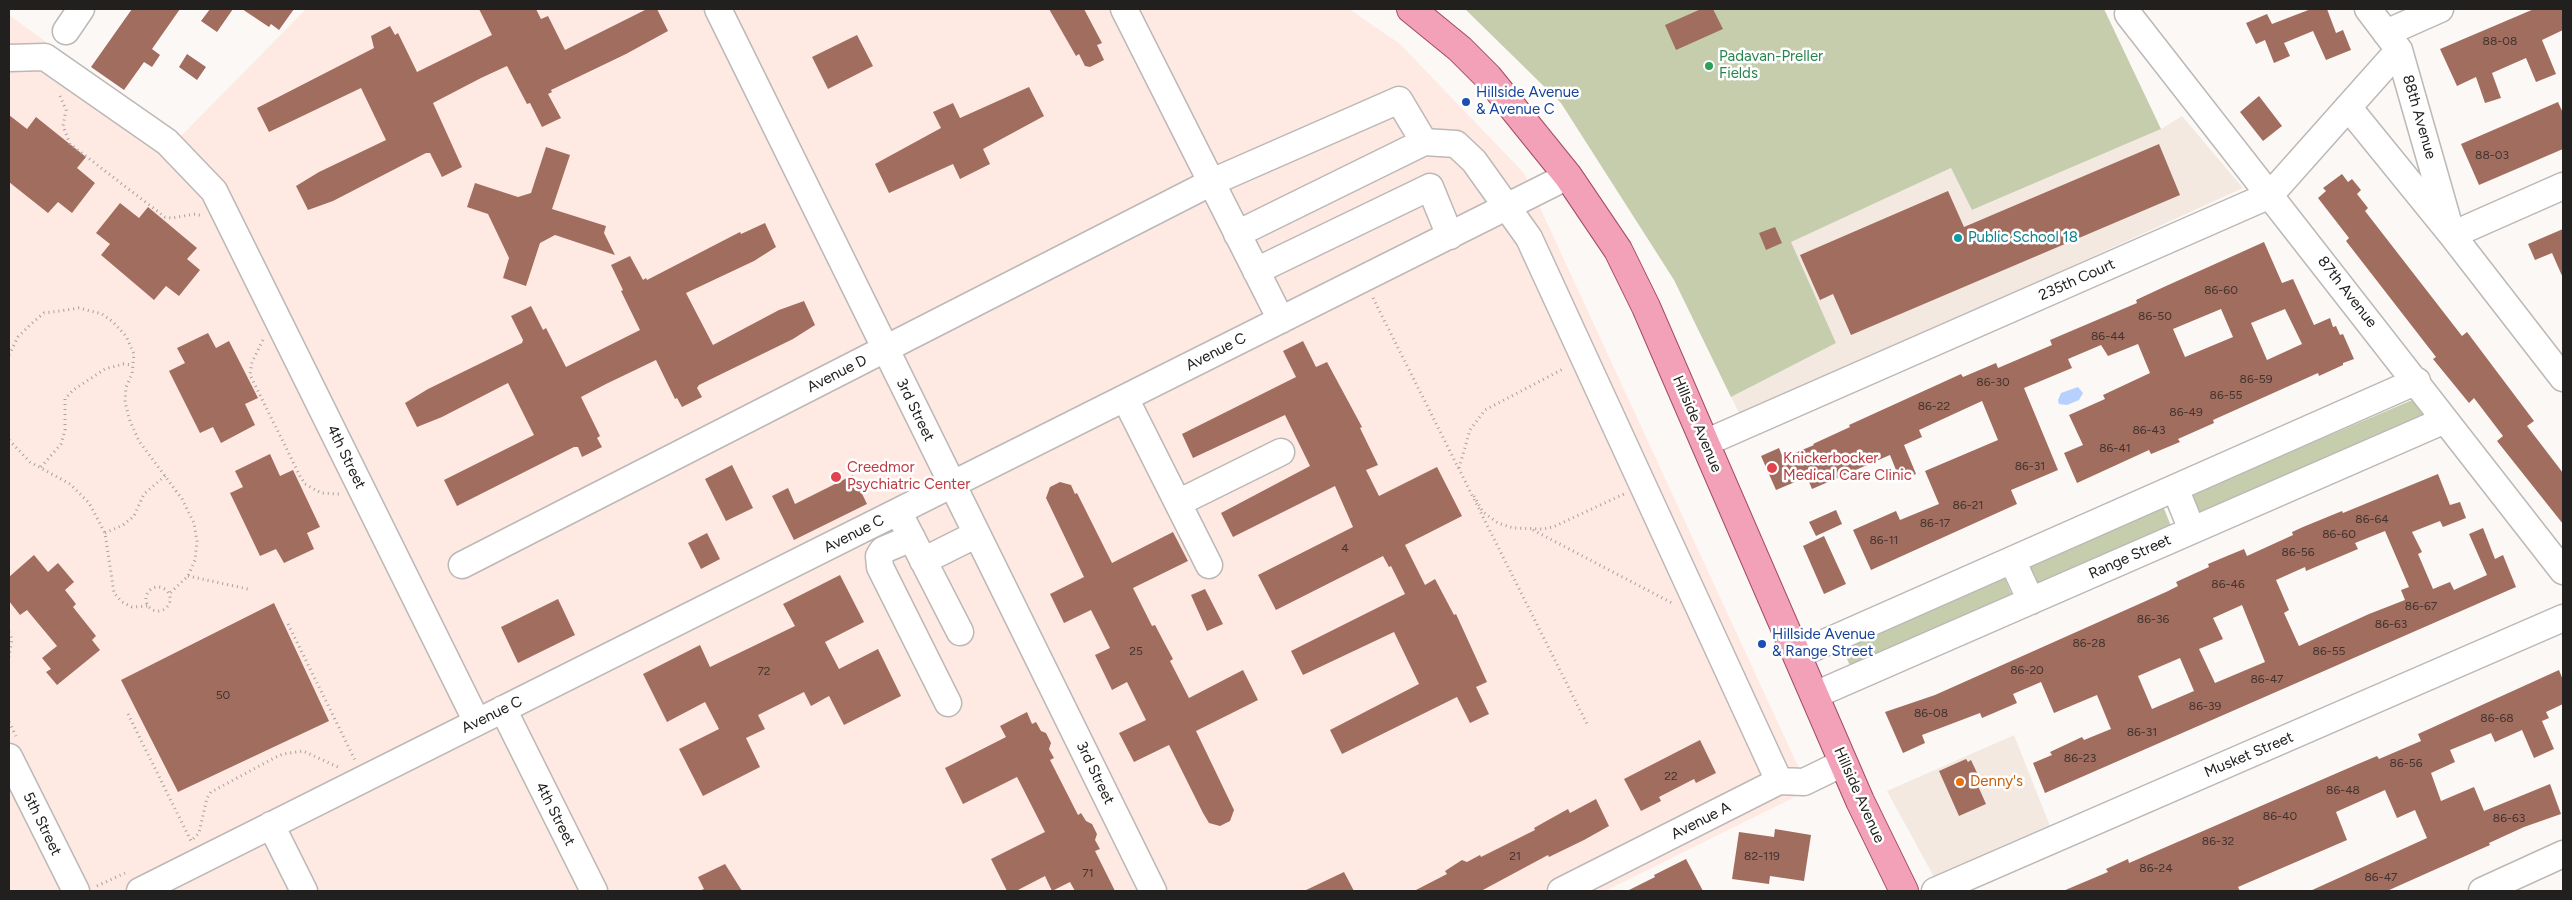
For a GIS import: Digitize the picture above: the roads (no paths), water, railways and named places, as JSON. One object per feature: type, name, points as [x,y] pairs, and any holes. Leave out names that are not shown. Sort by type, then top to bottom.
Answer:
[{"type":"main road","name":"Hillside Avenue","points":[[1411,9],[1460,49],[1488,77],[1568,176],[1618,250],[1632,276],[1816,695],[1843,763],[1904,891]]},
{"type":"street","points":[[66,31],[81,9]]},
{"type":"street","name":"3rd Street","points":[[718,9],[1153,891]]},
{"type":"street","points":[[1124,9],[1281,320]]},
{"type":"street","name":"88th Avenue","points":[[2368,9],[2393,42],[2452,235]]},
{"type":"street","points":[[2393,42],[2440,9]]},
{"type":"street","name":"87th Avenue","points":[[2128,14],[2417,381],[2445,420],[2563,571]]},
{"type":"street","name":"235th Court","points":[[1705,443],[2270,195],[2348,107],[2393,42]]},
{"type":"street","name":"4th Street","points":[[9,58],[45,57],[167,142],[214,192],[477,722]]},
{"type":"street","name":"Avenue D","points":[[462,565],[1212,182],[1399,100],[1424,142]]},
{"type":"street","name":"88th Avenue","points":[[2348,107],[2452,235],[2563,378]]},
{"type":"street","points":[[1237,234],[1424,142],[1456,144],[1474,161],[1528,238],[1779,781]]},
{"type":"street","name":"Avenue C","points":[[136,881],[171,882],[271,826],[1568,176]]},
{"type":"street","points":[[1256,271],[1430,186],[1450,236]]},
{"type":"street","points":[[2452,235],[2563,186]]},
{"type":"street","points":[[1797,655],[2417,381]]},
{"type":"street","points":[[1125,398],[1209,565]]},
{"type":"street","name":"Range Street","points":[[1816,695],[2445,420]]},
{"type":"street","points":[[1178,503],[1281,452]]},
{"type":"street","points":[[2175,488],[2192,530]]},
{"type":"street","points":[[898,511],[960,632]]},
{"type":"street","points":[[923,561],[977,534]]},
{"type":"street","points":[[912,538],[883,550],[879,556],[880,567],[948,702]]},
{"type":"street","points":[[2012,560],[2031,601]]},
{"type":"street","name":"Musket Street","points":[[1936,891],[2563,618]]},
{"type":"street","name":"4th Street","points":[[503,710],[594,891]]},
{"type":"street","name":"5th Street","points":[[13,747],[83,888]]},
{"type":"street","name":"Avenue A","points":[[1562,891],[1779,781],[1804,782],[1843,763]]},
{"type":"street","points":[[271,826],[304,891]]},
{"type":"street","points":[[2482,891],[2563,854]]},
{"type":"water","points":[[2078,387],[2083,393],[2079,400],[2067,405],[2059,404],[2058,400],[2061,393]]},
{"type":"place","name":"Padavan-Preller Fields","points":[[1709,66]]},
{"type":"place","name":"Hillside Avenue & Avenue C","points":[[1466,102]]},
{"type":"place","name":"Public School 18","points":[[1958,238]]},
{"type":"place","name":"Knickerbocker Medical Care Clinic","points":[[1772,468]]},
{"type":"place","name":"Creedmor Psychiatric Center","points":[[836,477]]},
{"type":"place","name":"Hillside Avenue & Range Street","points":[[1762,644]]},
{"type":"place","name":"Denny's","points":[[1960,782]]}]
